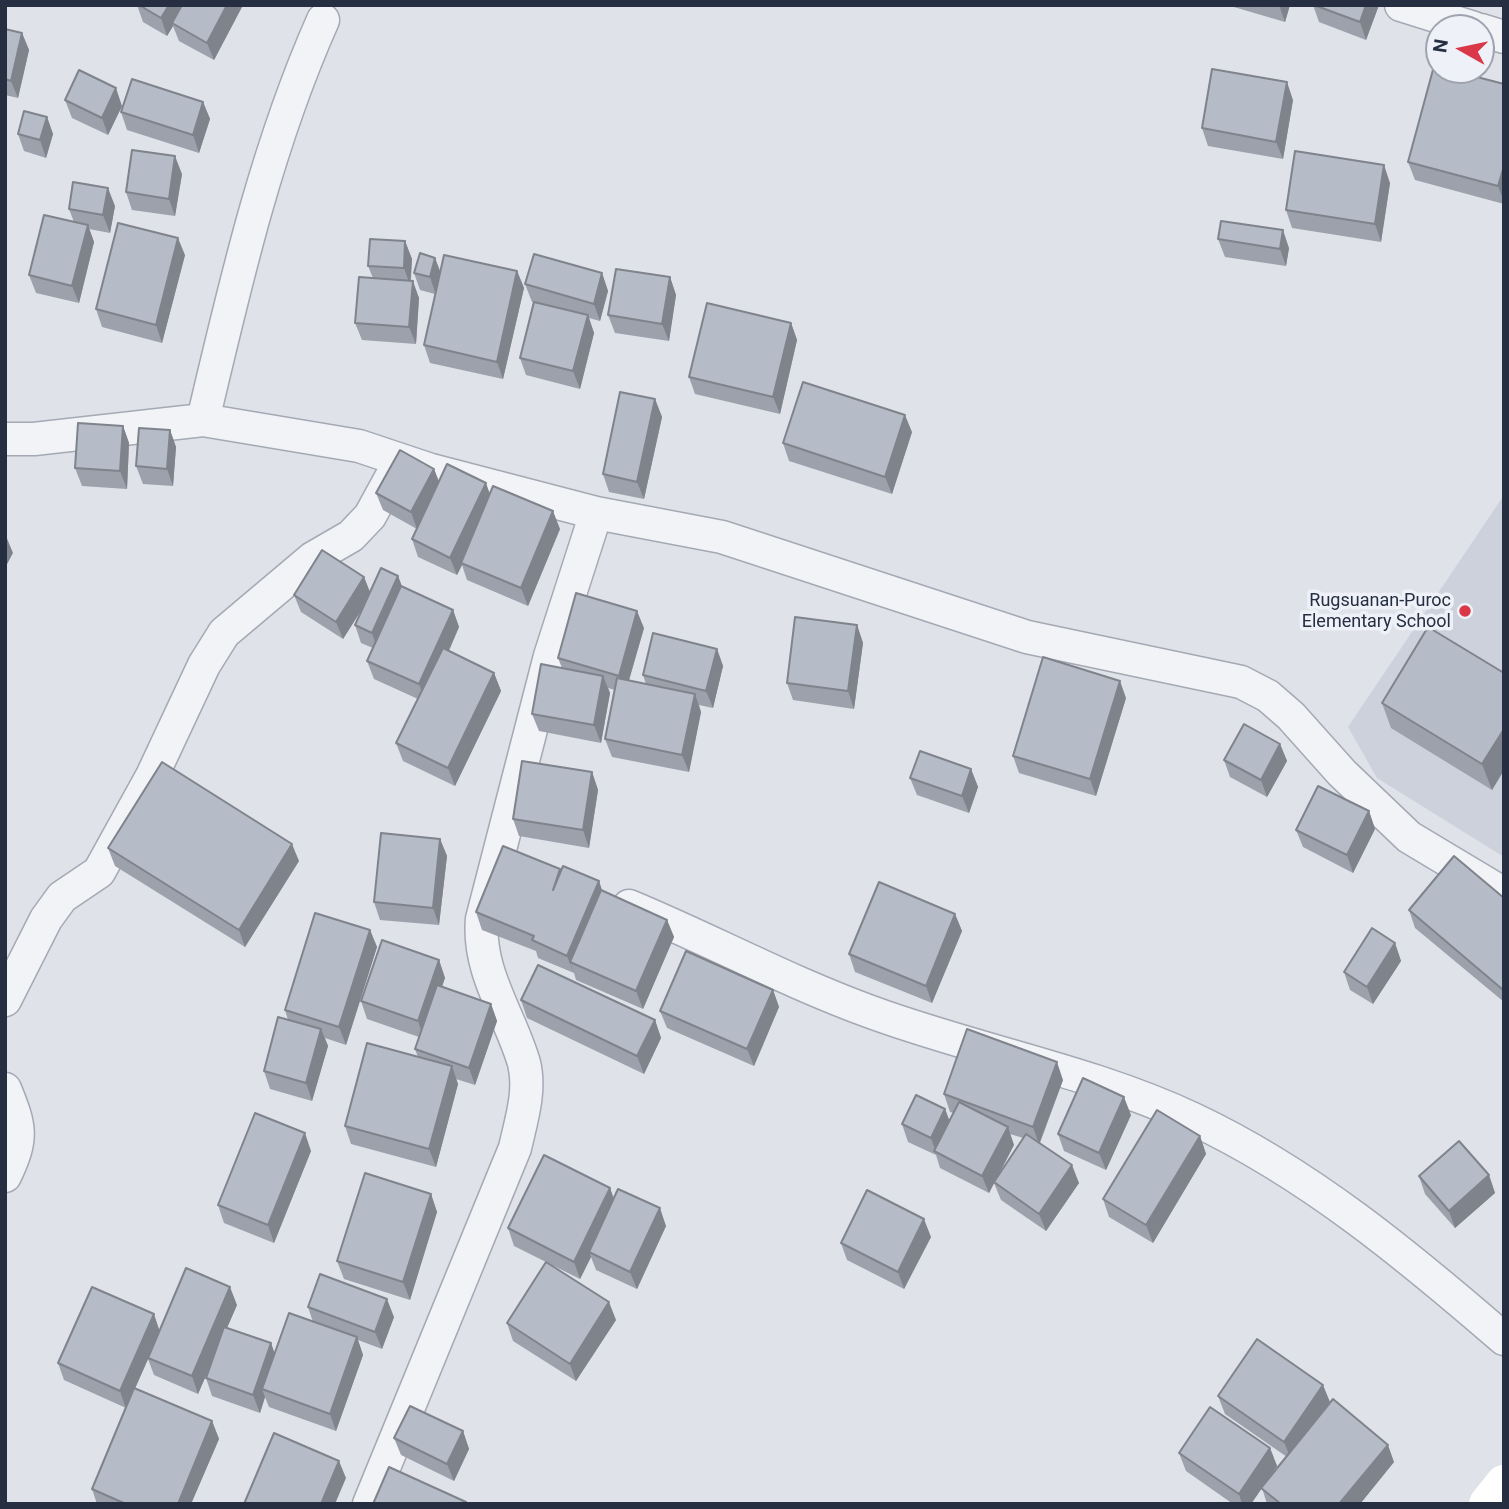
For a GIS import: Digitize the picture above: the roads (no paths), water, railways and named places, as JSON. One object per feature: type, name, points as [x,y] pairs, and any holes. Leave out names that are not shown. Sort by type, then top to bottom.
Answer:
[{"type":"street","points":[[1401,5],[1430,14]]},
{"type":"street","points":[[203,421],[264,179],[299,74],[323,20]]},
{"type":"street","points":[[5,439],[34,439],[203,421],[359,446],[400,460],[596,513],[722,537],[1027,637],[1241,682],[1268,696],[1291,716],[1342,774],[1409,837],[1504,894]]},
{"type":"street","points":[[5,1000],[47,919],[62,897],[99,872],[152,776],[204,665],[224,633],[313,558],[351,536],[381,498],[400,460]]},
{"type":"street","points":[[369,1504],[515,1148],[526,1097],[524,1065],[485,961],[480,936],[511,856],[550,656],[596,513]]},
{"type":"street","points":[[606,896],[778,976],[873,1013],[1079,1077],[1193,1119],[1304,1180],[1444,1287],[1504,1339]]},
{"type":"street","points":[[5,1089],[19,1122],[16,1152],[5,1176]]},
{"type":"street","points":[[1488,1504],[1504,1484]]},
{"type":"place","name":"Rugsuanan-Puroc Elementary School","points":[[1465,611]]}]
